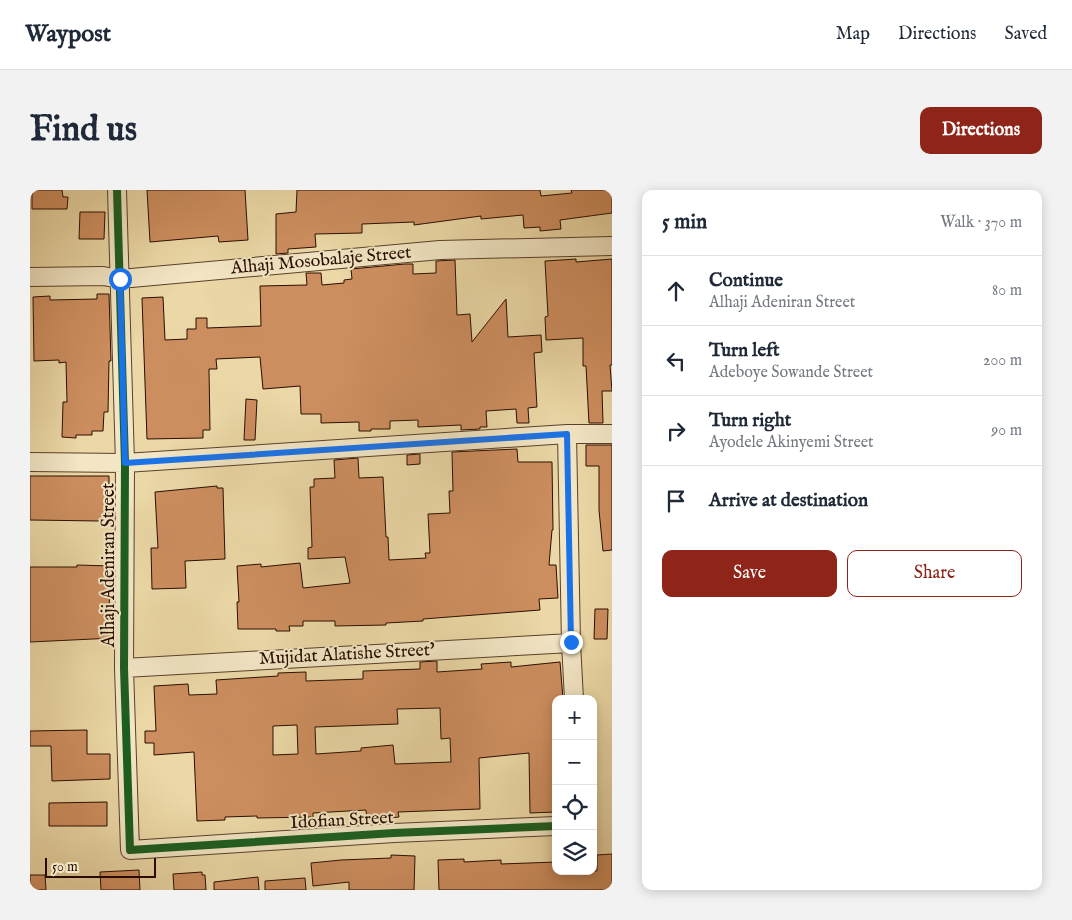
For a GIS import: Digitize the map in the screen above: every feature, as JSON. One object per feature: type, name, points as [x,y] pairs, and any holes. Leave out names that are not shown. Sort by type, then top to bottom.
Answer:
[{"type":"street","name":"Alhaji Adeniran Street","points":[[117,190],[125,463],[124,668],[130,850]]},
{"type":"street","name":"Alhaji Mosobalaje Street","points":[[30,277],[102,276],[120,279],[440,250],[612,246]]},
{"type":"street","points":[[567,434],[574,695]]},
{"type":"street","points":[[30,462],[125,463],[567,434],[612,434]]},
{"type":"street","name":"Mujidat Alatishe Street'","points":[[124,668],[571,642]]},
{"type":"street","name":"Idofian Street","points":[[130,850],[394,833],[552,826]]},
{"type":"building","points":[[32,190],[62,190],[63,197],[68,197],[67,209],[32,209]]},
{"type":"building","points":[[147,190],[245,190],[248,240],[219,242],[218,236],[150,242]]},
{"type":"building","points":[[297,190],[540,190],[541,196],[572,193],[571,190],[612,190],[612,213],[560,220],[561,229],[540,231],[540,227],[524,228],[523,215],[481,219],[481,216],[414,225],[414,222],[362,224],[362,233],[315,234],[316,247],[288,249],[288,253],[276,254],[276,214],[296,212]]},
{"type":"building","points":[[80,212],[105,212],[104,239],[79,239]]},
{"type":"building","points":[[576,259],[576,262],[612,259],[612,365],[610,365],[612,391],[602,391],[603,423],[589,423],[586,366],[583,366],[583,338],[546,340],[545,317],[548,316],[545,261]]},
{"type":"building","points":[[455,260],[457,315],[470,314],[472,342],[506,299],[508,337],[541,335],[542,352],[534,353],[537,407],[528,408],[529,423],[517,423],[516,409],[486,411],[487,427],[480,427],[480,429],[461,430],[461,425],[418,427],[418,420],[390,421],[390,429],[371,429],[371,431],[359,431],[359,422],[321,423],[321,414],[301,414],[300,386],[263,389],[260,357],[216,359],[217,369],[209,369],[210,430],[203,430],[203,438],[147,439],[142,298],[163,297],[165,340],[187,339],[187,329],[196,329],[196,318],[207,318],[207,328],[261,326],[260,286],[307,285],[306,273],[321,273],[322,285],[344,283],[344,280],[352,279],[351,269],[405,264],[413,264],[413,274],[436,273],[436,261]]},
{"type":"building","points":[[97,294],[109,294],[111,361],[109,361],[108,412],[104,412],[103,431],[92,431],[92,435],[76,435],[76,438],[62,437],[63,402],[67,402],[66,362],[59,363],[59,360],[34,361],[33,297],[50,296],[50,300],[97,299]]},
{"type":"building","points":[[246,399],[257,400],[255,440],[244,440]]},
{"type":"building","points":[[586,445],[612,445],[612,550],[603,551],[599,510],[599,466],[586,466]]},
{"type":"building","points":[[517,449],[518,462],[552,462],[553,530],[549,565],[556,565],[558,598],[539,599],[540,610],[423,619],[423,621],[386,623],[386,625],[335,626],[335,621],[303,621],[303,626],[289,626],[290,631],[238,629],[237,566],[261,564],[261,567],[300,563],[303,588],[350,583],[345,557],[308,559],[308,548],[312,547],[310,487],[314,487],[314,479],[335,478],[334,460],[358,458],[359,478],[383,477],[389,560],[426,558],[425,553],[430,553],[428,514],[450,513],[449,491],[453,491],[452,452]]},
{"type":"building","points":[[420,454],[420,464],[407,465],[407,455]]},
{"type":"building","points":[[30,476],[109,476],[109,506],[111,505],[113,526],[100,526],[100,521],[30,520]]},
{"type":"building","points":[[217,486],[217,488],[223,488],[225,559],[185,561],[186,588],[152,589],[151,548],[158,548],[155,492]]},
{"type":"building","points":[[77,565],[111,566],[109,608],[114,607],[114,638],[30,642],[30,567],[77,567]]},
{"type":"building","points":[[595,609],[608,609],[607,639],[594,639]]},
{"type":"building","points":[[437,661],[437,672],[482,669],[481,664],[511,662],[511,667],[560,662],[563,695],[552,695],[552,812],[530,813],[529,753],[479,758],[480,809],[398,812],[399,817],[367,820],[366,810],[313,813],[313,817],[225,817],[225,820],[197,821],[194,752],[154,755],[154,743],[145,743],[145,731],[156,731],[154,686],[188,684],[189,695],[217,694],[216,680],[278,676],[278,673],[306,672],[306,681],[363,679],[363,671],[420,669],[420,662]],"holes":[[[440,708],[441,739],[450,738],[451,762],[395,764],[393,745],[361,748],[361,751],[316,754],[315,727],[398,724],[397,709]],[[297,725],[298,754],[273,755],[273,726]]]},
{"type":"building","points":[[87,730],[87,754],[110,754],[110,779],[52,781],[51,746],[30,746],[30,731]]},
{"type":"building","points":[[107,802],[107,826],[49,826],[49,803]]},
{"type":"building","points":[[612,854],[612,890],[439,890],[438,860],[464,859],[464,862],[501,860],[501,864],[552,862],[552,875],[597,875],[597,855]]},
{"type":"building","points":[[391,855],[415,856],[414,890],[349,890],[349,882],[313,886],[311,863],[391,858]]},
{"type":"building","points":[[139,870],[140,890],[101,890],[100,872]]},
{"type":"building","points":[[202,872],[202,875],[205,875],[206,890],[174,890],[173,874]]},
{"type":"building","points":[[30,875],[45,875],[46,890],[30,890]]},
{"type":"building","points":[[258,877],[259,890],[214,890],[214,882]]},
{"type":"building","points":[[305,878],[306,890],[265,890],[265,881]]},
{"type":"cycle path","points":[[117,190],[125,463],[124,668],[130,850],[394,833],[552,826]]},
{"type":"route","points":[[120,279],[125,463],[567,434],[571,642]]}]
